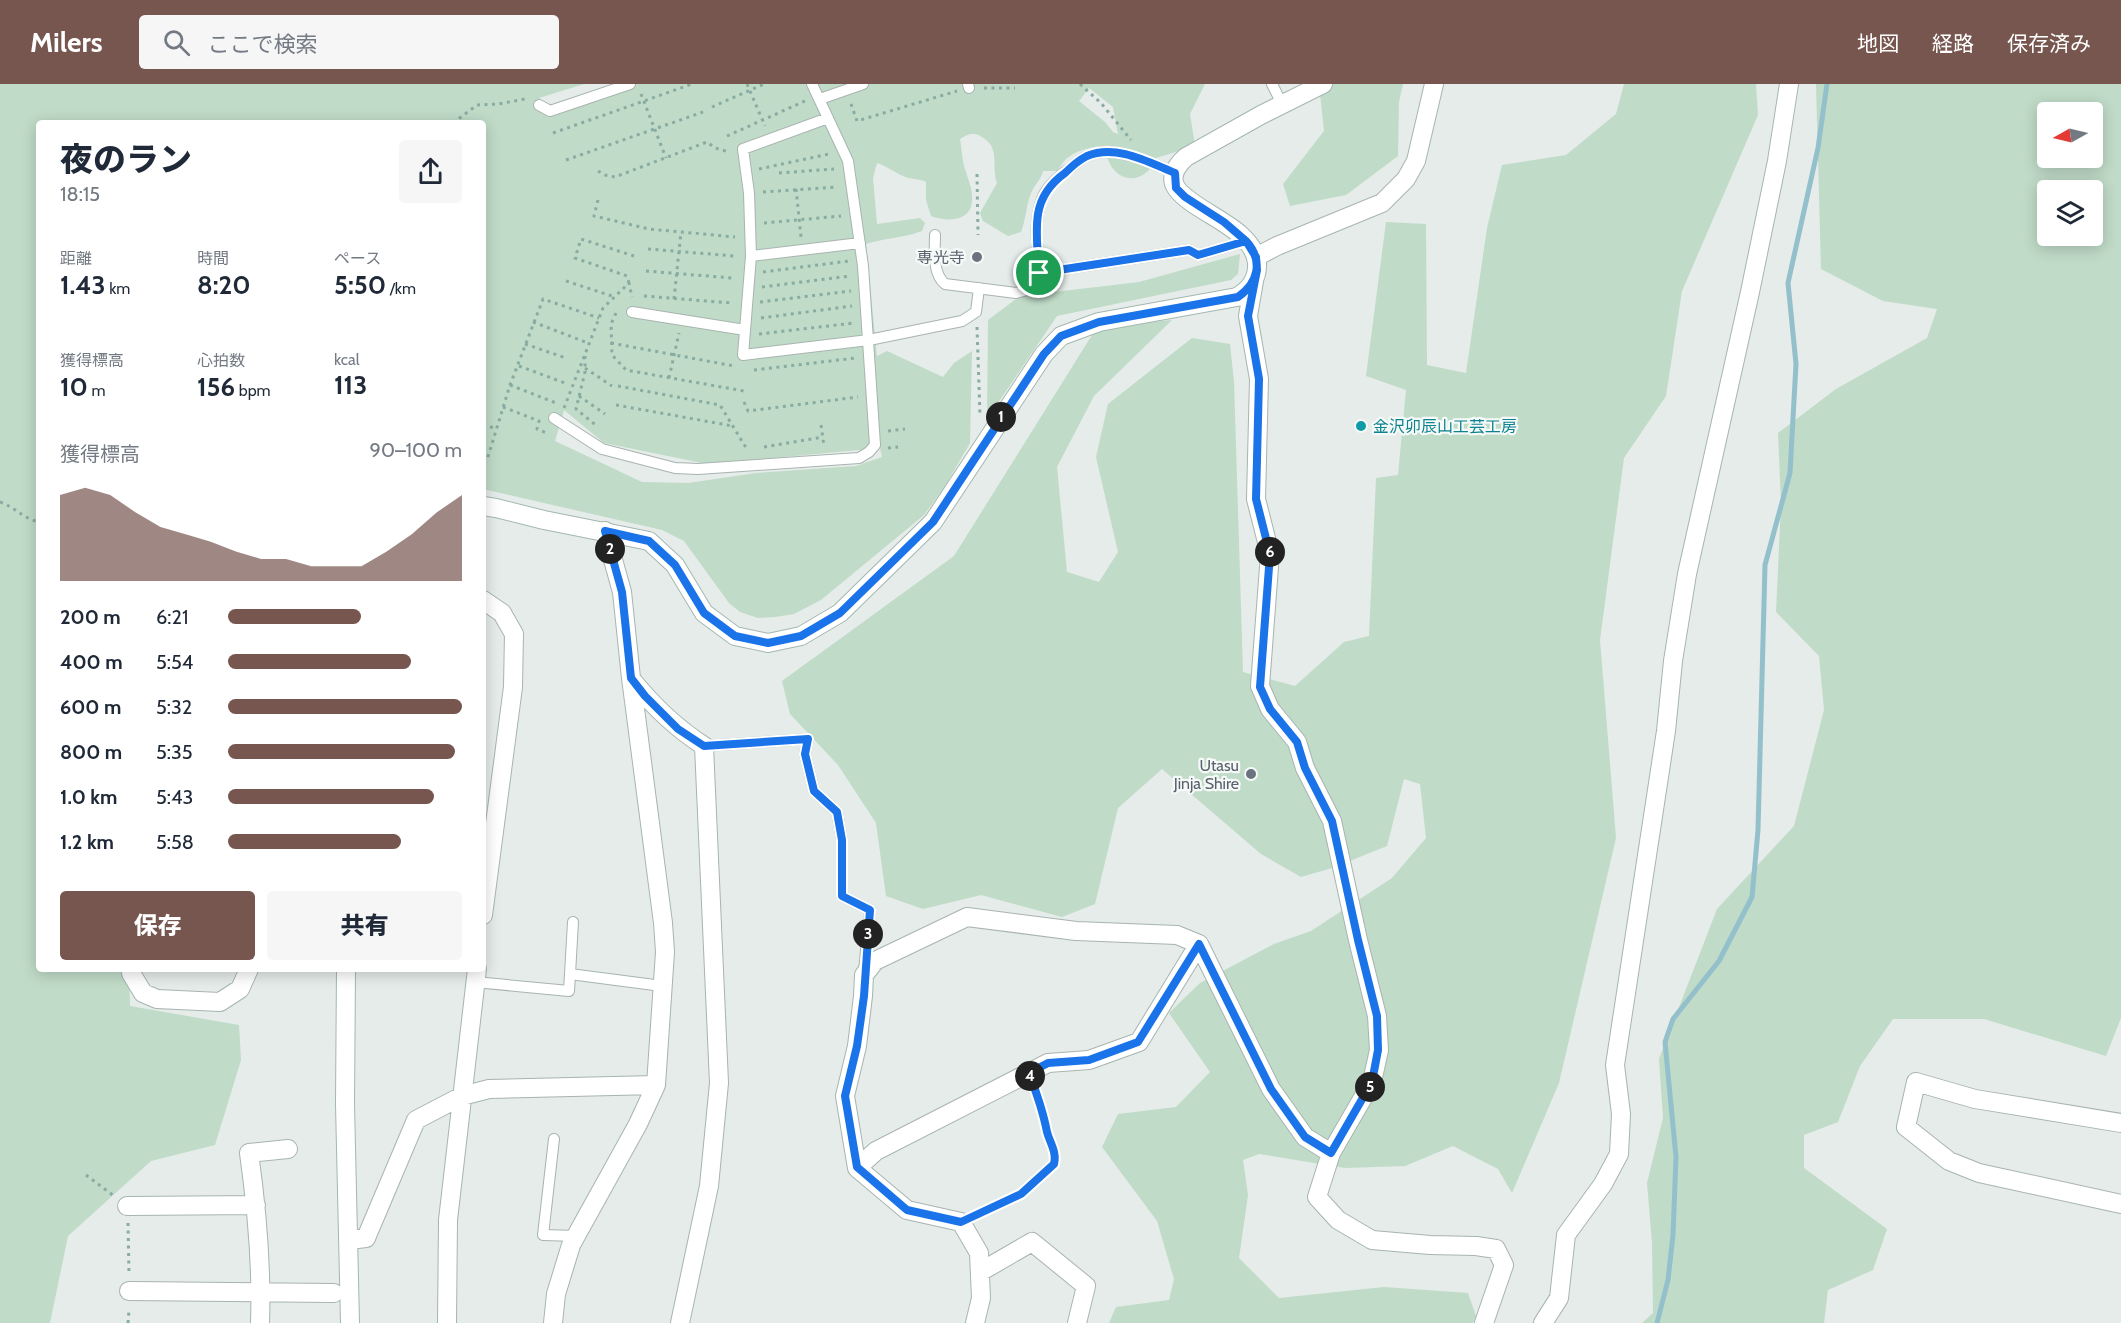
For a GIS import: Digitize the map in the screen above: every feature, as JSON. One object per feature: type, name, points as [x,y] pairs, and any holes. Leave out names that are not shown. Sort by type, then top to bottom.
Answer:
[{"type":"street","points":[[1323,84],[1186,157],[1177,165],[1176,188],[1224,222],[1246,241],[1256,257],[1257,270],[1248,316],[1259,379],[1256,499],[1270,554],[1260,687],[1270,709],[1297,742],[1305,768],[1332,821],[1377,1016],[1378,1050],[1372,1082],[1331,1153],[1317,1197],[1338,1220],[1372,1240],[1496,1249],[1504,1265],[1484,1323]]},
{"type":"street","points":[[1256,257],[1277,246],[1382,203],[1406,179],[1416,161],[1434,84]]},
{"type":"street","points":[[1543,1323],[1559,1298],[1566,1235],[1603,1184],[1619,1154],[1621,1114],[1615,1065],[1666,730],[1673,661],[1687,574],[1777,162],[1789,84]]},
{"type":"street","points":[[486,507],[649,541],[675,565],[704,613],[735,636],[768,643],[801,636],[840,613],[933,522],[1044,354],[1061,336],[1099,322],[1238,297],[1248,290],[1254,281]]},
{"type":"street","points":[[553,1323],[556,1294],[571,1245],[638,1124],[656,1085],[664,952],[663,923],[622,592],[605,531]]},
{"type":"street","points":[[486,602],[502,613],[514,634],[513,687],[486,892]]},
{"type":"street","points":[[631,678],[645,696],[678,729],[704,746],[719,1083],[709,1186],[680,1323]]},
{"type":"street","points":[[975,1323],[981,1298],[979,1253],[961,1222],[907,1210],[857,1167],[845,1096],[857,1046],[864,996],[864,975],[875,962],[967,917],[1076,931],[1177,935],[1199,944],[1271,1089],[1305,1137],[1331,1153]]},
{"type":"street","points":[[857,1167],[876,1151],[1048,1063],[1089,1060],[1138,1042],[1199,944]]},
{"type":"street","points":[[131,972],[143,993],[157,999],[220,1002],[240,989],[248,972]]},
{"type":"street","points":[[346,972],[345,1092],[350,1323]]},
{"type":"street","points":[[447,1323],[448,1220],[476,975]]},
{"type":"street","points":[[2121,1123],[1975,1099],[1916,1082],[1906,1127],[1950,1161],[1979,1173],[2121,1204]]},
{"type":"street","points":[[349,1240],[366,1238],[416,1120],[462,1096],[489,1089],[656,1085]]},
{"type":"street","points":[[260,1323],[261,1291],[256,1205],[249,1153],[288,1149]]},
{"type":"street","points":[[127,1206],[256,1205]]},
{"type":"street","points":[[980,1272],[1032,1242],[1086,1286],[1077,1323]]},
{"type":"street","points":[[129,1291],[334,1293]]},
{"type":"lane","points":[[539,105],[550,111],[630,84]]},
{"type":"lane","points":[[556,420],[602,449],[675,468],[698,469],[859,458],[875,445],[864,274],[848,161],[812,84]]},
{"type":"lane","points":[[820,99],[863,84]]},
{"type":"lane","points":[[1272,84],[1282,104]]},
{"type":"lane","points":[[828,118],[743,149],[749,193],[751,256],[748,332],[743,355],[868,340],[962,321],[976,312],[979,288]]},
{"type":"lane","points":[[935,235],[936,271],[939,279],[945,284],[1016,292],[1027,290],[1039,273],[1038,213],[1042,197],[1056,179],[1085,157],[1098,153],[1117,153],[1150,162],[1175,173]]},
{"type":"lane","points":[[1039,273],[1189,250],[1198,255],[1246,241]]},
{"type":"lane","points":[[751,256],[860,243]]},
{"type":"lane","points":[[633,312],[748,332]]},
{"type":"lane","points":[[704,746],[808,739],[805,754],[814,791],[837,812],[842,840],[842,896],[870,910],[864,975]]},
{"type":"lane","points":[[476,975],[569,991],[573,922]]},
{"type":"lane","points":[[570,974],[662,986]]},
{"type":"lane","points":[[554,1139],[543,1235],[576,1236]]},
{"type":"path","points":[[553,133],[692,84]]},
{"type":"path","points":[[747,84],[771,139]]},
{"type":"path","points":[[712,107],[764,84]]},
{"type":"path","points":[[1080,84],[1101,103],[1150,162]]},
{"type":"path","points":[[847,89],[857,121],[969,86],[1015,88]]},
{"type":"path","points":[[640,93],[666,158]]},
{"type":"path","points":[[457,120],[477,105],[498,104],[528,98],[539,105]]},
{"type":"path","points":[[727,136],[805,101]]},
{"type":"path","points":[[566,160],[703,112]]},
{"type":"path","points":[[598,171],[605,176],[615,177],[707,142],[715,148],[728,152],[743,149]]},
{"type":"path","points":[[746,172],[822,154]]},
{"type":"path","points":[[779,173],[840,169]]},
{"type":"path","points":[[977,174],[978,235]]},
{"type":"path","points":[[749,193],[842,187]]},
{"type":"path","points":[[796,189],[802,250]]},
{"type":"path","points":[[598,200],[594,216],[649,230],[735,237]]},
{"type":"path","points":[[756,224],[846,216]]},
{"type":"path","points":[[669,378],[674,355],[677,319],[681,232]]},
{"type":"path","points":[[634,256],[581,239],[575,258],[627,276],[632,295],[633,312],[618,309],[611,324],[612,355],[626,370],[744,391]]},
{"type":"path","points":[[648,249],[734,256]]},
{"type":"path","points":[[756,273],[862,259]]},
{"type":"path","points":[[646,271],[732,278]]},
{"type":"path","points":[[755,288],[864,274]]},
{"type":"path","points":[[566,281],[615,297]]},
{"type":"path","points":[[556,420],[603,308],[629,283]]},
{"type":"path","points":[[754,303],[865,289]]},
{"type":"path","points":[[644,296],[731,303]]},
{"type":"path","points":[[486,460],[488,460],[524,344],[543,299],[599,318]]},
{"type":"path","points":[[752,319],[866,305]]},
{"type":"path","points":[[533,322],[588,343]]},
{"type":"path","points":[[748,332],[867,322]]},
{"type":"path","points":[[978,342],[980,416]]},
{"type":"path","points":[[611,343],[741,368],[743,355]]},
{"type":"path","points":[[524,344],[566,358]]},
{"type":"path","points":[[585,351],[585,368],[576,409],[603,431]]},
{"type":"path","points":[[754,370],[870,357]]},
{"type":"path","points":[[518,366],[565,382]]},
{"type":"path","points":[[585,368],[612,386]]},
{"type":"path","points":[[510,385],[556,403],[556,420]]},
{"type":"path","points":[[618,386],[720,405],[756,465]]},
{"type":"path","points":[[744,402],[748,411],[872,395]]},
{"type":"path","points":[[579,396],[605,414]]},
{"type":"path","points":[[616,405],[734,426]]},
{"type":"path","points":[[503,407],[539,421],[537,429],[552,435]]},
{"type":"path","points":[[486,425],[496,429]]},
{"type":"path","points":[[821,425],[826,460]]},
{"type":"path","points":[[764,447],[823,437]]},
{"type":"path","points":[[0,502],[8,504],[26,519],[36,521]]},
{"type":"path","points":[[961,1222],[1021,1194],[1054,1164],[1056,1157],[1047,1132],[1046,1120],[1029,1073]]},
{"type":"path","points":[[86,1175],[127,1206],[128,1323]]},
{"type":"green space","points":[[0,84],[584,84],[539,98],[549,106],[616,84],[1205,84],[1190,114],[1195,146],[1156,158],[1149,170],[1133,178],[1127,178],[1115,171],[1109,163],[1103,146],[1074,154],[1066,159],[1057,171],[1043,171],[1031,193],[1021,232],[1008,236],[983,221],[980,213],[997,183],[992,146],[979,135],[971,134],[960,139],[971,187],[972,204],[969,211],[959,218],[946,219],[931,216],[926,200],[926,182],[906,177],[877,163],[873,178],[877,224],[920,218],[925,223],[922,231],[866,244],[877,356],[887,351],[943,377],[954,363],[972,351],[970,443],[945,486],[924,515],[821,600],[794,614],[758,618],[740,612],[729,603],[684,541],[662,530],[486,490],[486,120],[36,120],[36,972],[129,972],[130,1006],[239,1025],[241,1060],[215,1145],[151,1161],[68,1236],[50,1323],[0,1323]],"holes":[[[1089,88],[1113,107],[1118,134],[1079,101]],[[564,410],[604,443],[707,464],[880,448],[882,457],[856,466],[756,473],[688,483],[642,482],[555,441]]]},
{"type":"green space","points":[[1319,84],[1403,84],[1399,102],[1398,156],[1346,195],[1290,206],[1283,184],[1324,131]]},
{"type":"green space","points":[[1624,84],[1756,84],[1758,115],[1682,291],[1666,396],[1624,458],[1600,640],[1616,838],[1559,1083],[1512,1193],[1498,1169],[1453,1146],[1405,1166],[1345,1168],[1259,1154],[1243,1160],[1248,1195],[1239,1258],[1279,1298],[1384,1287],[1468,1293],[1476,1316],[1473,1323],[1109,1323],[1116,1307],[1169,1300],[1174,1279],[1157,1221],[1102,1147],[1118,1114],[1176,1107],[1210,1072],[1169,1013],[1200,983],[1274,944],[1311,931],[1392,878],[1426,838],[1420,784],[1404,779],[1387,846],[1332,868],[1301,877],[1261,854],[1162,769],[1118,808],[1095,904],[1062,917],[981,895],[923,909],[886,896],[876,823],[838,765],[790,714],[782,681],[954,556],[1097,327],[1172,320],[1094,396],[1057,467],[1067,572],[1099,582],[1118,552],[1096,457],[1108,404],[1192,338],[1230,344],[1234,382],[1243,672],[1295,686],[1344,642],[1369,636],[1376,478],[1398,475],[1406,390],[1366,376],[1386,222],[1426,224],[1427,365],[1466,373],[1487,228],[1502,165],[1566,155],[1616,114]]},
{"type":"green space","points":[[1816,84],[2121,84],[2121,1018],[2106,1056],[1984,1019],[1893,1019],[1860,1066],[1838,1122],[1804,1135],[1804,1168],[1887,1229],[1873,1270],[1828,1290],[1824,1323],[1642,1323],[1653,1313],[1652,1243],[1647,1183],[1663,1118],[1659,1059],[1717,909],[1794,826],[1824,710],[1819,656],[1776,612],[1781,504],[1778,433],[1836,389],[1927,338],[1937,309],[1883,301],[1821,269]]},
{"type":"green space","points":[[1240,254],[1238,274],[1231,280],[1057,316],[987,419],[988,320],[1020,296],[1139,282]]},
{"type":"waterway","points":[[1657,1323],[1668,1280],[1673,1235],[1676,1157],[1665,1042],[1673,1019],[1719,961],[1752,897],[1758,830],[1765,565],[1790,473],[1796,364],[1788,283],[1818,148],[1827,84]]},
{"type":"place","name":"専光寺","points":[[977,257]]},
{"type":"place","name":"金沢卯辰山工芸工房","points":[[1361,426]]},
{"type":"place","name":"Utasu Jinja Shire","points":[[1251,774]]},
{"type":"route","points":[[1039,273],[1037,225],[1042,197],[1056,179],[1085,157],[1098,153],[1117,153],[1139,158],[1175,173],[1176,188],[1185,197],[1224,222],[1246,241],[1251,247],[1256,257],[1257,270],[1248,316],[1259,379],[1256,499],[1270,554],[1260,687],[1270,709],[1297,742],[1305,768],[1332,821],[1377,1016],[1378,1050],[1372,1082],[1331,1153],[1305,1137],[1271,1089],[1199,944],[1138,1042],[1089,1060],[1048,1063],[1029,1073],[1046,1120],[1047,1132],[1056,1157],[1054,1164],[1021,1194],[961,1222],[907,1210],[857,1167],[845,1096],[857,1046],[864,996],[870,910],[842,896],[842,840],[837,812],[814,791],[805,754],[808,739],[704,746],[678,729],[645,696],[631,678],[622,592],[605,531],[649,541],[675,565],[704,613],[735,636],[768,643],[801,636],[840,613],[933,522],[1044,354],[1061,336],[1099,322],[1238,297],[1248,290],[1257,270],[1256,257],[1246,241],[1198,255],[1189,250],[1039,273]]}]
